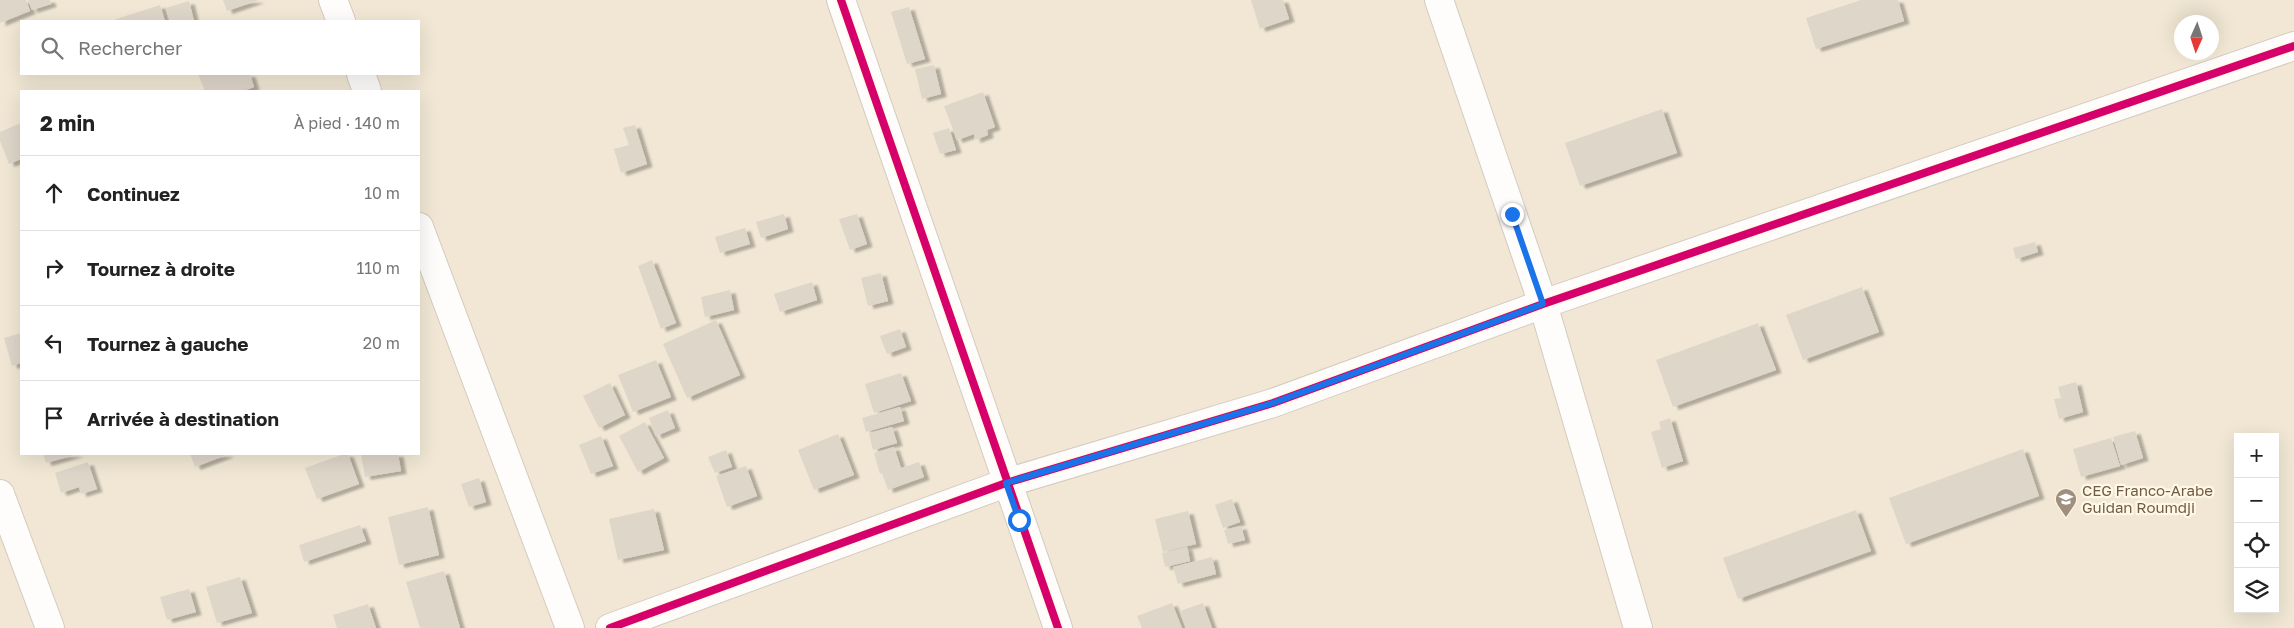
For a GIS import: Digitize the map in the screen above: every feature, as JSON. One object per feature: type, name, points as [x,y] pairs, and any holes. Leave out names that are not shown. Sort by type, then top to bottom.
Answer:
[{"type":"street","points":[[333,0],[341,20]]},
{"type":"street","points":[[841,0],[1006,483],[1058,628]]},
{"type":"street","points":[[1439,0],[1543,304],[1638,628]]},
{"type":"street","points":[[610,628],[1006,483],[1273,403],[1543,304],[2294,46]]},
{"type":"street","points":[[361,75],[367,90]]},
{"type":"street","points":[[420,231],[570,628]]},
{"type":"street","points":[[0,494],[50,628]]},
{"type":"shaded area","points":[[0,0],[2294,0],[2294,628],[0,628]]},
{"type":"building","points":[[0,0],[26,0],[30,11],[0,23]]},
{"type":"building","points":[[28,0],[50,0],[51,4],[32,10]]},
{"type":"building","points":[[223,0],[259,0],[227,11]]},
{"type":"building","points":[[1251,0],[1283,0],[1289,19],[1260,29]]},
{"type":"building","points":[[1861,0],[1898,0],[1904,21],[1816,49],[1806,18]]},
{"type":"building","points":[[189,1],[194,20],[170,20],[166,8]]},
{"type":"building","points":[[160,5],[165,20],[113,20]]},
{"type":"building","points":[[909,7],[925,59],[907,64],[891,12]]},
{"type":"building","points":[[934,65],[941,94],[922,99],[915,69]]},
{"type":"building","points":[[198,75],[250,75],[254,87],[246,90],[205,90]]},
{"type":"building","points":[[983,92],[995,127],[987,130],[988,135],[975,140],[974,134],[957,140],[944,106]]},
{"type":"building","points":[[1662,109],[1677,153],[1580,186],[1565,143]]},
{"type":"building","points":[[20,123],[20,159],[9,164],[0,141],[0,132]]},
{"type":"building","points":[[635,125],[647,164],[621,173],[614,149],[629,145],[623,128]]},
{"type":"building","points":[[949,128],[956,150],[940,154],[933,133]]},
{"type":"building","points":[[784,214],[788,229],[761,238],[756,222]]},
{"type":"building","points":[[857,214],[867,244],[850,250],[839,219]]},
{"type":"building","points":[[745,228],[750,244],[720,253],[715,237]]},
{"type":"building","points":[[2035,242],[2038,252],[2016,259],[2013,248]]},
{"type":"building","points":[[652,260],[676,323],[661,329],[638,266]]},
{"type":"building","points":[[881,273],[888,301],[868,306],[861,278]]},
{"type":"building","points":[[812,282],[817,300],[780,312],[774,294]]},
{"type":"building","points":[[1862,287],[1879,332],[1803,360],[1786,315]]},
{"type":"building","points":[[730,290],[734,310],[705,317],[701,297]]},
{"type":"building","points":[[716,320],[740,375],[687,398],[663,344]]},
{"type":"building","points":[[1758,323],[1776,370],[1673,407],[1656,360]]},
{"type":"building","points":[[900,329],[906,347],[887,354],[880,336]]},
{"type":"building","points":[[20,333],[20,363],[12,366],[4,338]]},
{"type":"building","points":[[656,360],[671,397],[633,412],[618,375]]},
{"type":"building","points":[[901,373],[911,401],[874,413],[865,384]]},
{"type":"building","points":[[2076,382],[2083,412],[2059,419],[2054,399],[2061,398],[2058,387]]},
{"type":"building","points":[[610,383],[625,415],[599,428],[583,396]]},
{"type":"building","points":[[900,407],[904,421],[866,432],[862,418]]},
{"type":"building","points":[[668,410],[675,428],[656,436],[649,418]]},
{"type":"building","points":[[1670,418],[1683,461],[1662,468],[1651,432],[1661,429],[1659,422]]},
{"type":"building","points":[[645,422],[664,458],[638,472],[619,436]]},
{"type":"building","points":[[892,427],[897,443],[873,450],[869,433]]},
{"type":"building","points":[[2135,431],[2143,458],[2121,465],[2113,437]]},
{"type":"building","points":[[838,434],[854,475],[814,490],[798,450]]},
{"type":"building","points":[[601,436],[613,466],[591,474],[579,445]]},
{"type":"building","points":[[2111,438],[2120,466],[2081,477],[2073,449]]},
{"type":"building","points":[[894,447],[901,468],[919,462],[924,477],[888,490],[882,473],[880,474],[874,453]]},
{"type":"building","points":[[2023,449],[2039,496],[1906,544],[1889,498]]},
{"type":"building","points":[[726,450],[732,467],[715,473],[708,457]]},
{"type":"building","points":[[43,455],[74,455],[46,463]]},
{"type":"building","points":[[190,455],[226,455],[195,467]]},
{"type":"building","points":[[341,455],[348,455],[359,484],[317,499],[305,468]]},
{"type":"building","points":[[361,455],[398,455],[401,471],[365,477]]},
{"type":"building","points":[[88,462],[97,489],[81,494],[79,487],[61,493],[55,473]]},
{"type":"building","points":[[746,466],[757,496],[727,507],[716,476]]},
{"type":"building","points":[[479,478],[486,502],[469,507],[461,484]]},
{"type":"building","points":[[1232,499],[1240,522],[1223,528],[1215,505]]},
{"type":"building","points":[[428,507],[439,555],[399,565],[388,517]]},
{"type":"building","points":[[654,509],[664,550],[618,560],[609,519]]},
{"type":"building","points":[[1856,510],[1871,551],[1738,599],[1723,558]]},
{"type":"building","points":[[1188,511],[1196,544],[1163,552],[1155,519]]},
{"type":"building","points":[[360,525],[366,541],[304,562],[299,545]]},
{"type":"building","points":[[1241,526],[1245,540],[1228,544],[1224,530]]},
{"type":"building","points":[[1187,547],[1190,561],[1165,567],[1162,553]]},
{"type":"building","points":[[1212,557],[1216,574],[1178,584],[1173,567]]},
{"type":"building","points":[[444,571],[460,628],[420,628],[406,582]]},
{"type":"building","points":[[240,577],[252,613],[217,623],[206,587]]},
{"type":"building","points":[[189,589],[196,612],[167,620],[160,597]]},
{"type":"building","points":[[1172,603],[1182,628],[1142,628],[1137,616]]},
{"type":"building","points":[[1203,603],[1212,628],[1186,628],[1180,611]]},
{"type":"building","points":[[368,604],[376,628],[337,628],[333,615]]},
{"type":"cycle path","points":[[841,0],[1058,628]]},
{"type":"cycle path","points":[[610,628],[1006,483],[1273,403],[1543,304],[2294,46]]},
{"type":"place","name":"CEG Franco-Arabe Guidan Roumdji","points":[[2066,518]]},
{"type":"route","points":[[1019,520],[1006,483],[1273,403],[1543,304],[1512,214]]}]
